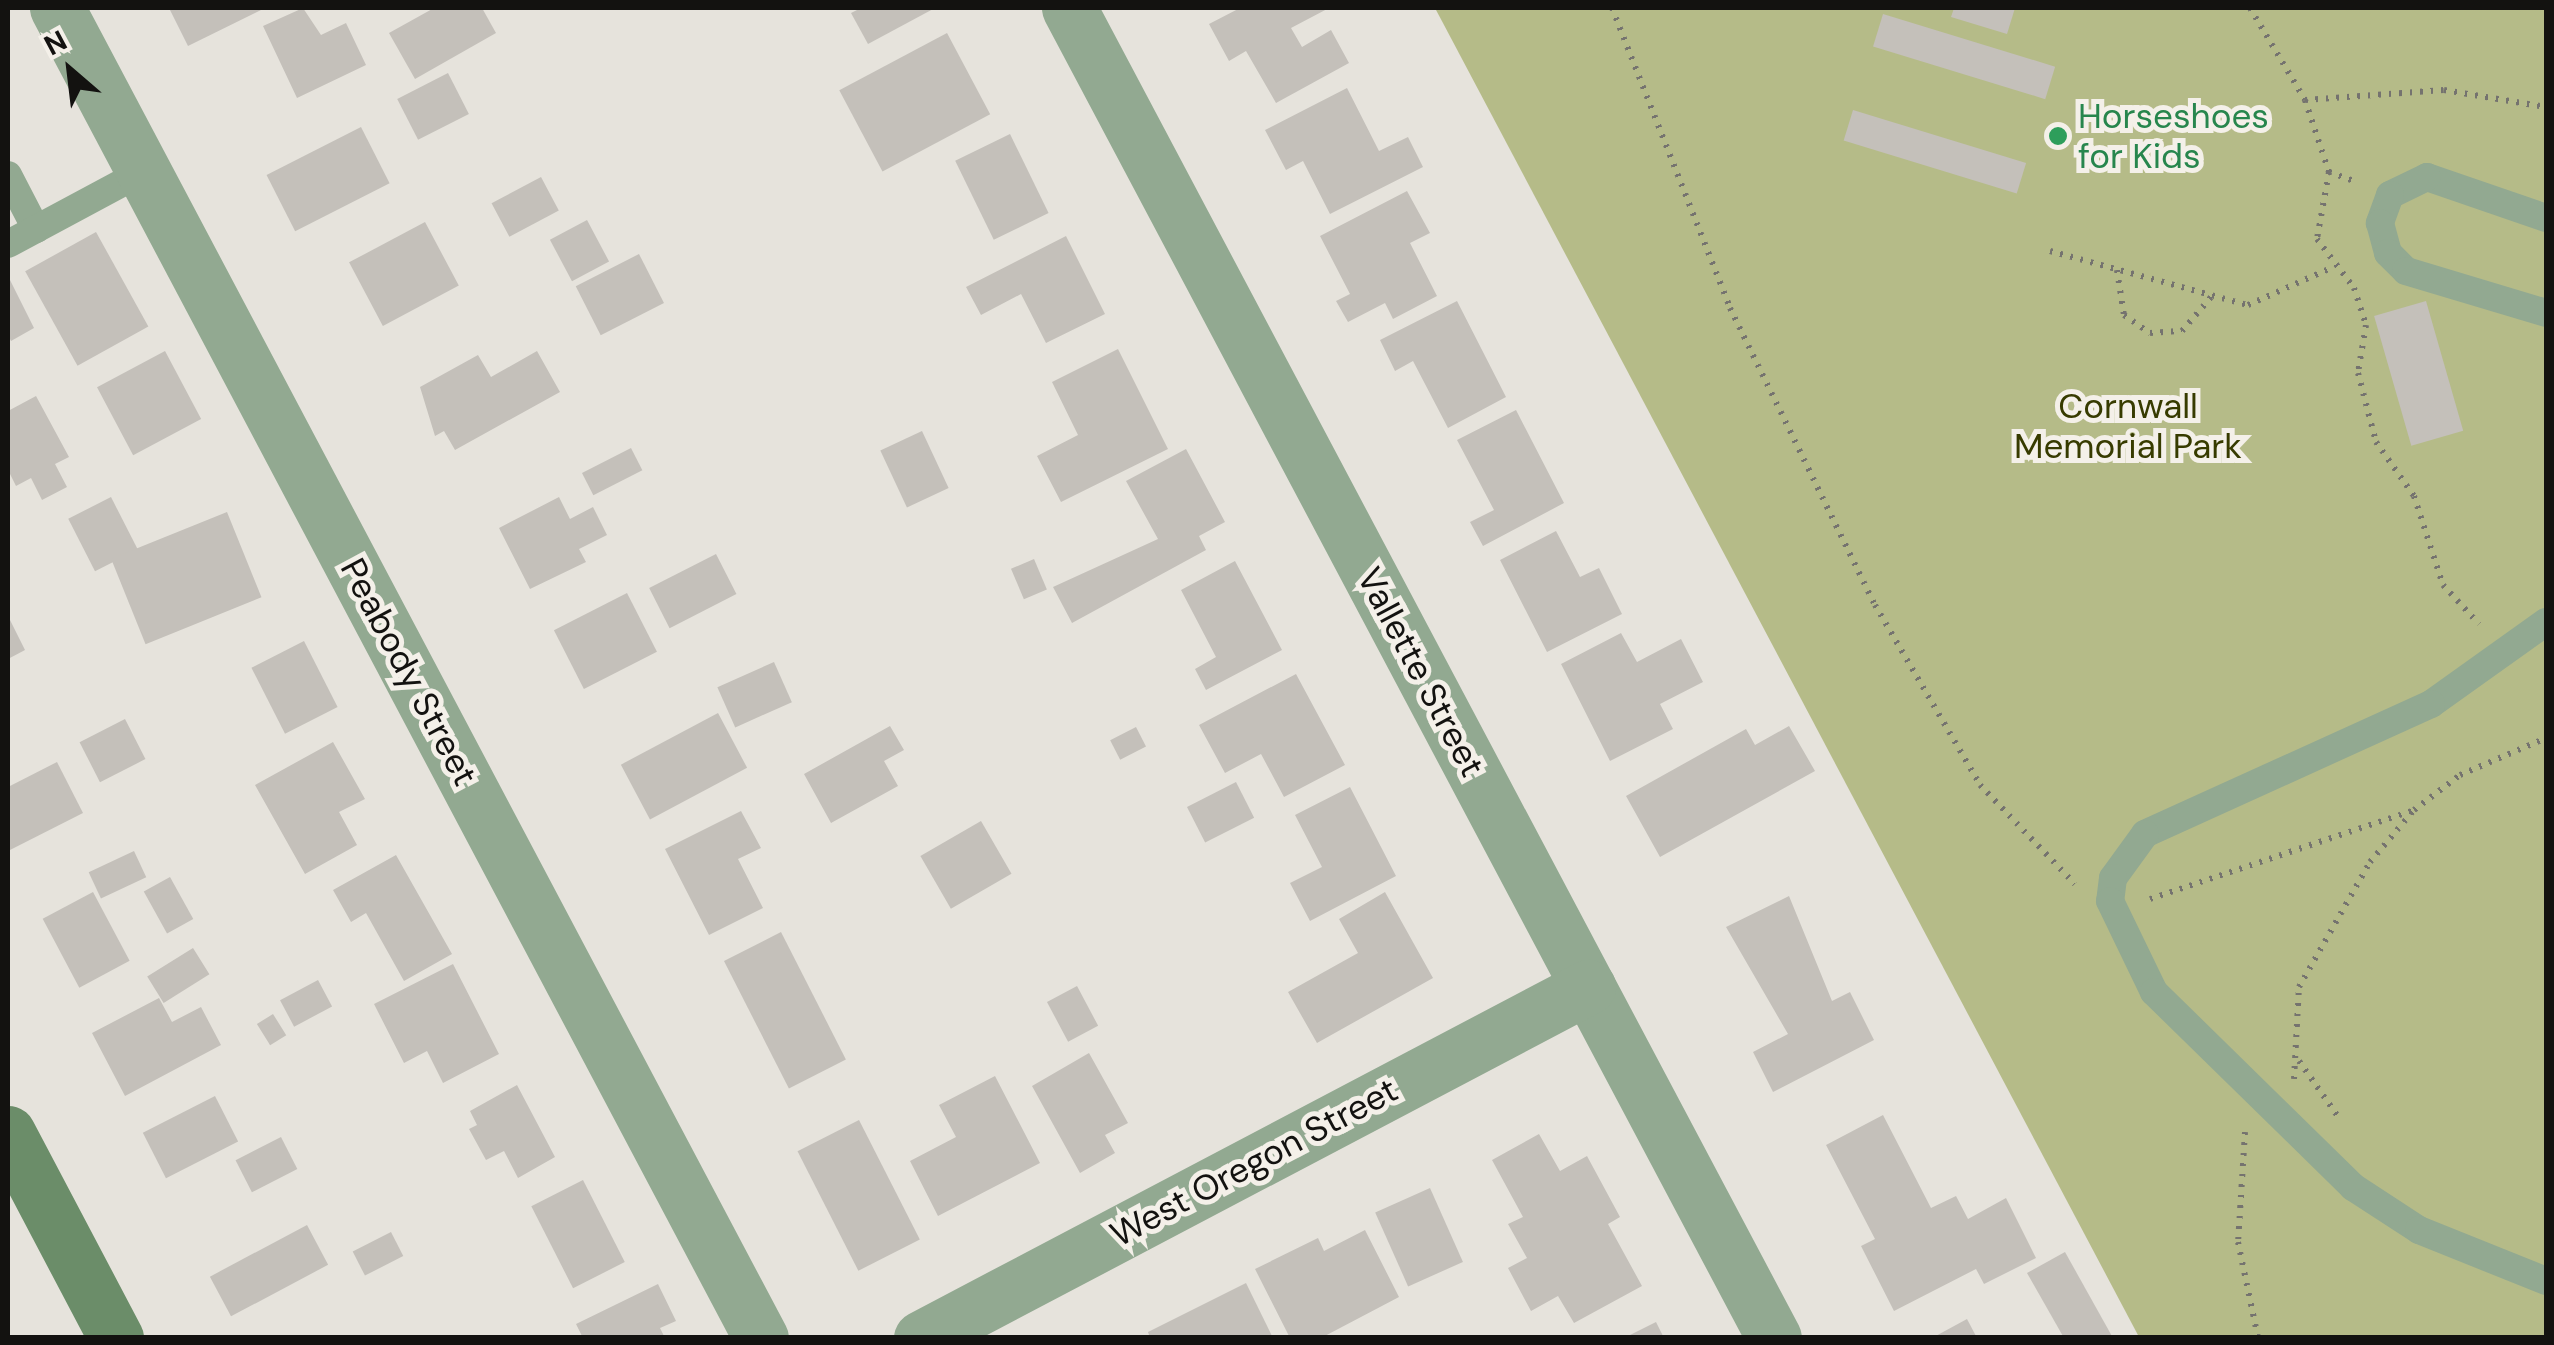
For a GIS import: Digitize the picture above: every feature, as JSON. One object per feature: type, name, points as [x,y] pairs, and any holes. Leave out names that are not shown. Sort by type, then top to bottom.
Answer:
[{"type":"main road","points":[[8,1133],[116,1338]]},
{"type":"street","name":"Peabody Street","points":[[58,8],[761,1338]]},
{"type":"street","name":"Vallette Street","points":[[1069,8],[1774,1338]]},
{"type":"street","name":"West Oregon Street","points":[[921,1338],[1588,987]]},
{"type":"lane","points":[[8,244],[144,172]]},
{"type":"lane","points":[[8,175],[36,229]]},
{"type":"lane","points":[[2546,218],[2426,177],[2390,195],[2380,223],[2388,253],[2406,271],[2546,313]]},
{"type":"lane","points":[[2546,622],[2509,653],[2355,744],[2145,834],[2113,878],[2110,901],[2154,992],[2268,1109],[2352,1187],[2418,1230],[2546,1281]]},
{"type":"path","points":[[1612,8],[1736,323],[1874,605],[1980,786],[2084,898],[2143,901],[2414,810],[2494,755],[2546,738]]},
{"type":"path","points":[[2250,8],[2306,100],[2329,172],[2317,240],[2331,268],[2354,288],[2366,324],[2358,372],[2376,442],[2409,486],[2450,597],[2509,653]]},
{"type":"path","points":[[2306,100],[2444,90],[2546,107]]},
{"type":"path","points":[[2050,251],[2212,296],[2264,303],[2331,268]]},
{"type":"path","points":[[2117,270],[2124,315],[2150,332],[2182,331],[2212,296]]},
{"type":"path","points":[[2258,1338],[2240,1261],[2237,1164],[2242,1134],[2292,1086],[2299,1062],[2299,987],[2320,938],[2414,810]]},
{"type":"path","points":[[2299,1062],[2341,1120]]},
{"type":"green space","name":"Cornwall Memorial Park","points":[[1435,8],[2546,8],[2546,1337],[2139,1337]]},
{"type":"building","points":[[169,8],[265,8],[188,46]]},
{"type":"building","points":[[303,8],[321,35],[346,23],[366,65],[297,98],[263,26]]},
{"type":"building","points":[[434,8],[482,8],[496,33],[415,79],[389,33]]},
{"type":"building","points":[[861,8],[935,8],[868,44],[851,13]]},
{"type":"building","points":[[1240,8],[1329,8],[1291,28],[1302,47],[1331,30],[1349,63],[1276,103],[1246,51],[1229,61],[1209,24]]},
{"type":"building","points":[[1954,8],[2015,8],[2007,34],[1951,17]]},
{"type":"building","points":[[1883,14],[2055,67],[2045,99],[1873,47]]},
{"type":"building","points":[[947,33],[990,114],[882,172],[839,90]]},
{"type":"building","points":[[448,73],[469,114],[418,140],[397,99]]},
{"type":"building","points":[[1347,88],[1379,151],[1408,137],[1423,167],[1330,214],[1303,161],[1286,170],[1265,130]]},
{"type":"building","points":[[1853,110],[2026,163],[2017,194],[1844,141]]},
{"type":"building","points":[[361,127],[390,183],[295,231],[267,175]]},
{"type":"building","points":[[1010,134],[1049,213],[994,240],[955,161]]},
{"type":"building","points":[[541,177],[559,211],[509,237],[492,203]]},
{"type":"building","points":[[1407,191],[1430,233],[1410,243],[1437,296],[1393,319],[1385,303],[1348,322],[1336,301],[1350,294],[1320,236]]},
{"type":"building","points":[[587,220],[609,261],[572,281],[550,240]]},
{"type":"building","points":[[425,222],[459,286],[383,326],[349,262]]},
{"type":"building","points":[[96,232],[148,326],[78,366],[25,271]]},
{"type":"building","points":[[1066,236],[1105,314],[1046,343],[1021,294],[981,315],[966,287]]},
{"type":"building","points":[[639,254],[664,303],[601,335],[576,286]]},
{"type":"building","points":[[8,276],[34,328],[11,341],[8,335]]},
{"type":"building","points":[[1457,301],[1506,397],[1448,428],[1413,361],[1395,371],[1380,340]]},
{"type":"building","points":[[2426,301],[2463,431],[2411,446],[2374,316]]},
{"type":"building","points":[[1118,349],[1168,449],[1061,502],[1037,456],[1078,435],[1052,382]]},
{"type":"building","points":[[165,351],[201,419],[133,455],[97,387]]},
{"type":"building","points":[[537,351],[560,392],[455,450],[444,431],[435,436],[420,387],[478,355],[491,377]]},
{"type":"building","points":[[36,396],[69,457],[55,464],[67,487],[42,500],[31,478],[16,486],[8,470],[8,411]]},
{"type":"building","points":[[1516,410],[1564,503],[1483,546],[1470,522],[1494,510],[1457,440]]},
{"type":"building","points":[[922,431],[949,488],[907,508],[880,450]]},
{"type":"building","points":[[631,448],[642,470],[593,495],[582,473]]},
{"type":"building","points":[[1186,449],[1225,522],[1199,536],[1206,550],[1072,623],[1053,587],[1158,539],[1126,481]]},
{"type":"building","points":[[111,497],[138,550],[95,571],[68,519]]},
{"type":"building","points":[[559,497],[570,519],[593,507],[607,535],[579,549],[586,562],[530,589],[499,528]]},
{"type":"building","points":[[227,512],[261,597],[146,644],[111,559]]},
{"type":"building","points":[[1556,531],[1580,577],[1599,568],[1622,614],[1547,652],[1500,560]]},
{"type":"building","points":[[716,554],[736,594],[670,628],[649,588]]},
{"type":"building","points":[[1034,559],[1047,589],[1024,599],[1011,569]]},
{"type":"building","points":[[1235,561],[1282,650],[1206,690],[1195,669],[1216,657],[1181,590]]},
{"type":"building","points":[[627,593],[657,652],[584,689],[554,630]]},
{"type":"building","points":[[8,616],[25,650],[8,659]]},
{"type":"building","points":[[1621,633],[1637,662],[1681,639],[1703,682],[1660,704],[1673,729],[1610,761],[1561,664]]},
{"type":"building","points":[[304,641],[338,707],[285,734],[251,668]]},
{"type":"building","points":[[774,662],[792,702],[735,727],[717,687]]},
{"type":"building","points":[[1296,674],[1345,765],[1284,797],[1261,754],[1225,773],[1199,725]]},
{"type":"building","points":[[718,713],[747,768],[650,819],[621,765]]},
{"type":"building","points":[[125,719],[145,759],[100,782],[80,742]]},
{"type":"building","points":[[890,726],[904,750],[884,761],[898,786],[831,823],[804,774]]},
{"type":"building","points":[[1789,726],[1815,771],[1660,857],[1626,796],[1746,729],[1755,745]]},
{"type":"building","points":[[1136,727],[1146,747],[1120,760],[1110,740]]},
{"type":"building","points":[[333,742],[365,799],[339,812],[357,845],[305,874],[255,785]]},
{"type":"building","points":[[57,762],[83,813],[8,851],[8,787]]},
{"type":"building","points":[[1236,782],[1254,818],[1205,843],[1187,807]]},
{"type":"building","points":[[1350,787],[1396,876],[1310,921],[1290,883],[1322,867],[1295,815]]},
{"type":"building","points":[[741,811],[761,848],[738,859],[763,908],[709,935],[665,849]]},
{"type":"building","points":[[981,821],[1012,874],[951,909],[920,856]]},
{"type":"building","points":[[134,851],[146,877],[101,898],[89,872]]},
{"type":"building","points":[[396,855],[452,954],[404,981],[366,913],[351,922],[333,890]]},
{"type":"building","points":[[170,877],[193,919],[167,934],[144,892]]},
{"type":"building","points":[[93,892],[130,961],[79,988],[43,919]]},
{"type":"building","points":[[1385,892],[1433,978],[1317,1043],[1288,992],[1358,953],[1339,919]]},
{"type":"building","points":[[1789,896],[1832,1001],[1850,992],[1874,1040],[1773,1092],[1753,1052],[1788,1034],[1726,927]]},
{"type":"building","points":[[781,932],[846,1059],[789,1088],[724,961]]},
{"type":"building","points":[[193,948],[209,974],[164,1003],[147,977]]},
{"type":"building","points":[[453,964],[499,1054],[443,1083],[427,1051],[404,1063],[374,1004]]},
{"type":"building","points":[[318,980],[332,1006],[294,1027],[280,1000]]},
{"type":"building","points":[[1077,986],[1098,1026],[1068,1042],[1047,1002]]},
{"type":"building","points":[[159,998],[172,1022],[201,1007],[221,1045],[125,1096],[92,1033]]},
{"type":"building","points":[[273,1014],[286,1035],[270,1045],[257,1024]]},
{"type":"building","points":[[1089,1053],[1128,1123],[1105,1135],[1115,1153],[1080,1173],[1032,1086]]},
{"type":"building","points":[[995,1076],[1040,1163],[938,1216],[910,1161],[956,1137],[939,1105]]},
{"type":"building","points":[[517,1085],[555,1157],[518,1178],[504,1151],[486,1160],[469,1129],[477,1125],[470,1111]]},
{"type":"building","points":[[215,1096],[238,1141],[166,1178],[143,1133]]},
{"type":"building","points":[[1883,1115],[1931,1208],[1956,1196],[1968,1219],[2006,1198],[2036,1258],[1984,1284],[1976,1269],[1894,1311],[1861,1246],[1875,1239],[1826,1145]]},
{"type":"building","points":[[859,1120],[920,1239],[858,1271],[798,1151]]},
{"type":"building","points":[[1539,1134],[1560,1171],[1587,1156],[1620,1217],[1608,1224],[1642,1286],[1574,1323],[1558,1296],[1531,1311],[1508,1268],[1527,1258],[1508,1224],[1523,1217],[1492,1160]]},
{"type":"building","points":[[281,1137],[297,1169],[252,1192],[236,1160]]},
{"type":"building","points":[[583,1180],[625,1262],[573,1288],[531,1206]]},
{"type":"building","points":[[1430,1188],[1463,1262],[1408,1286],[1375,1212]]},
{"type":"building","points":[[307,1225],[328,1265],[231,1316],[210,1277]]},
{"type":"building","points":[[1365,1230],[1399,1297],[1321,1338],[1290,1338],[1255,1269],[1318,1238],[1324,1251]]},
{"type":"building","points":[[391,1232],[403,1256],[365,1276],[353,1252]]},
{"type":"building","points":[[2065,1252],[2113,1338],[2064,1338],[2027,1273]]},
{"type":"building","points":[[1246,1283],[1273,1338],[1150,1338],[1148,1332]]},
{"type":"building","points":[[658,1284],[676,1321],[660,1328],[665,1338],[583,1338],[576,1324]]},
{"type":"building","points":[[1967,1319],[1977,1338],[1932,1338]]},
{"type":"building","points":[[1656,1322],[1664,1338],[1624,1338]]},
{"type":"place","name":"Horseshoes for Kids","points":[[2058,136]]}]
